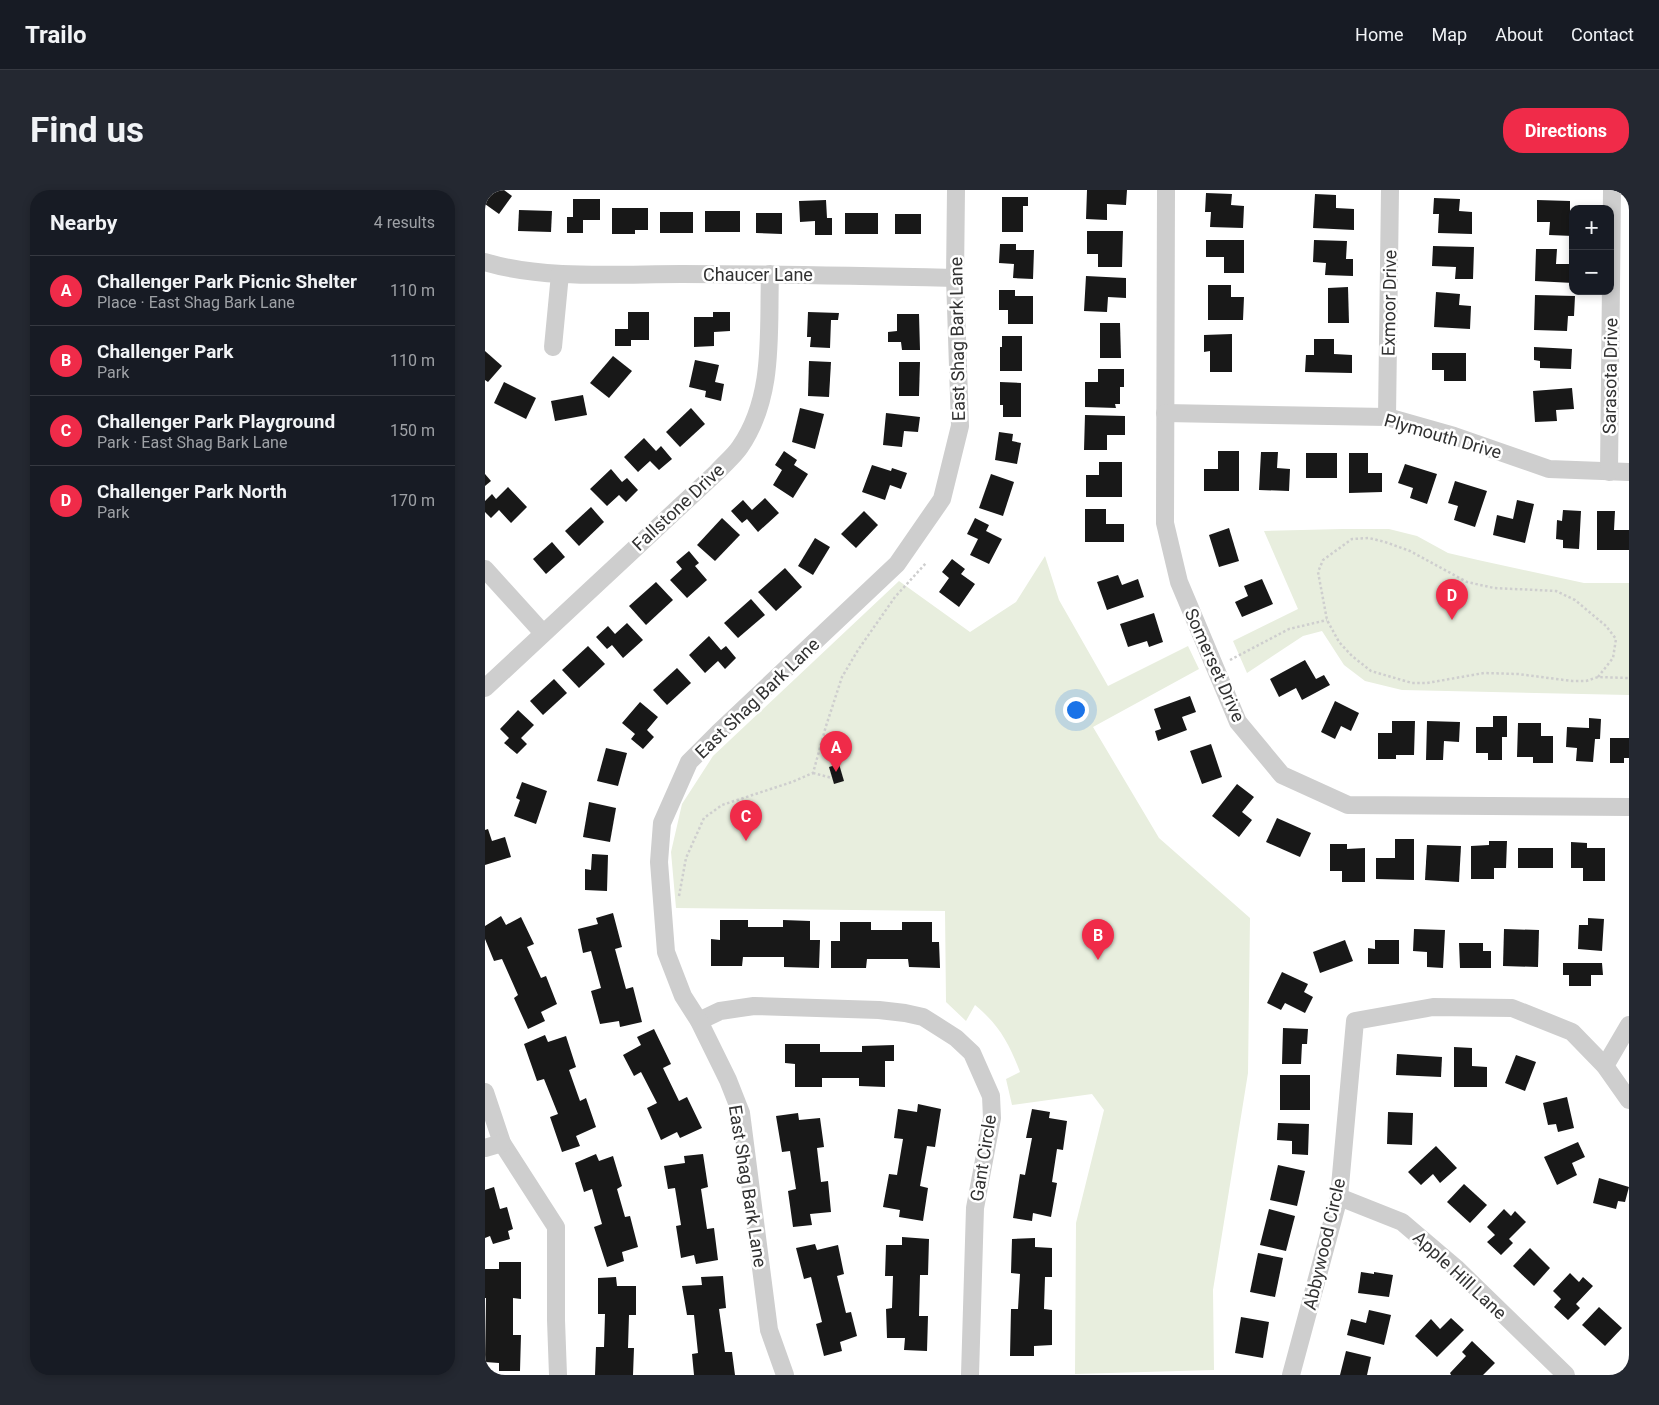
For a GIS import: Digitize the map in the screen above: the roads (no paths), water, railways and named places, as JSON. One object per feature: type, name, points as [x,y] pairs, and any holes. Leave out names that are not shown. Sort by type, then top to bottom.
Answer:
[{"type":"street","name":"East Shag Bark Lane","points":[[785,1375],[769,1330],[741,1112],[728,1080],[699,1021],[683,996],[666,952],[659,862],[662,824],[689,762],[897,564],[941,499],[960,426],[955,278],[956,190]]},
{"type":"street","name":"Somerset Drive","points":[[1166,190],[1165,523],[1179,582],[1238,722],[1282,775],[1348,805],[1629,807]]},
{"type":"street","name":"Exmoor Drive","points":[[1387,417],[1390,190]]},
{"type":"street","name":"Sarasota Drive","points":[[1609,472],[1612,190]]},
{"type":"street","name":"Chaucer Lane","points":[[485,262],[504,268],[560,274],[770,274],[955,278]]},
{"type":"street","points":[[553,347],[560,274]]},
{"type":"street","name":"Fallstone Drive","points":[[485,688],[717,472],[740,447],[753,424],[765,390],[770,274]]},
{"type":"street","name":"Plymouth Drive","points":[[1165,413],[1387,417],[1454,436],[1549,469],[1629,472]]},
{"type":"street","points":[[485,569],[543,632]]},
{"type":"street","name":"Gant Circle","points":[[699,1021],[720,1011],[755,1006],[879,1010],[905,1013],[923,1018],[956,1038],[972,1053],[991,1096],[992,1118],[975,1208],[970,1375]]},
{"type":"street","name":"Abbywood Circle","points":[[1291,1375],[1339,1197],[1355,1021],[1433,1008],[1512,1008],[1572,1032],[1605,1066]]},
{"type":"street","points":[[1629,1025],[1605,1066],[1629,1100]]},
{"type":"street","points":[[485,1092],[502,1143],[556,1227],[556,1320],[559,1375]]},
{"type":"street","points":[[485,1148],[502,1143]]},
{"type":"street","name":"Apple Hill Lane","points":[[1339,1197],[1402,1222],[1456,1268],[1566,1375]]},
{"type":"place","name":"Challenger Park North","points":[[1452,620]]},
{"type":"place","name":"Challenger Park Picnic Shelter","points":[[836,772]]},
{"type":"place","name":"Challenger Park Playground","points":[[746,841]]},
{"type":"place","name":"Challenger Park","points":[[1098,960]]}]
